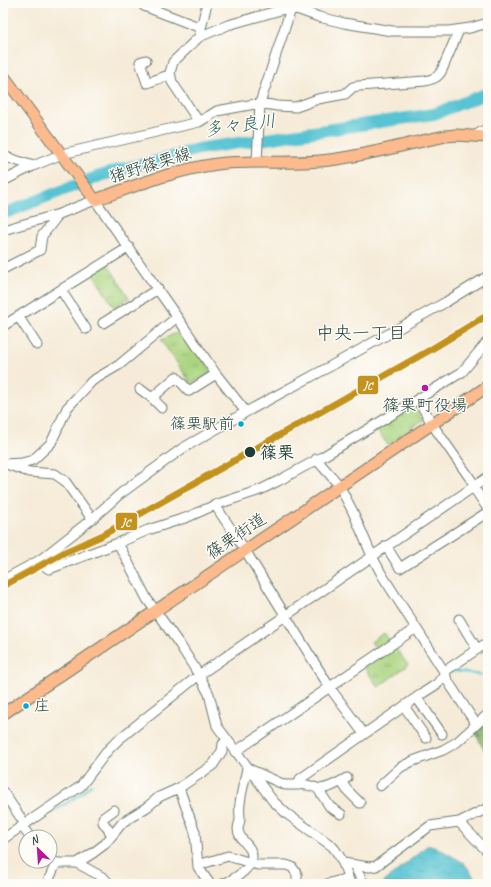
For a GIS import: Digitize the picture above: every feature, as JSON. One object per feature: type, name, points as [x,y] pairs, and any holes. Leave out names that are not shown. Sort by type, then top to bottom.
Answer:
[{"type":"main road","name":"猪野篠栗線","points":[[4,79],[94,199],[180,171],[219,164],[257,160],[320,161],[446,136],[476,135],[488,137]]},
{"type":"main road","name":"篠栗街道","points":[[3,714],[488,386]]},
{"type":"street","points":[[144,3],[144,6],[200,32],[292,5],[319,17],[338,22],[392,31],[431,32],[459,30],[488,23]]},
{"type":"street","points":[[199,122],[172,82],[170,73],[173,62],[200,32],[207,3]]},
{"type":"street","points":[[257,160],[260,103],[292,5]]},
{"type":"street","points":[[3,181],[33,166],[62,156],[199,122],[217,111],[260,103],[296,107],[318,99],[345,94],[353,87],[433,79],[438,76],[442,70],[459,30]]},
{"type":"street","points":[[146,60],[140,62],[147,83],[166,76],[171,76]]},
{"type":"street","points":[[476,135],[488,128]]},
{"type":"street","points":[[3,156],[33,166]]},
{"type":"street","points":[[3,230],[59,214],[94,199],[129,247],[216,374],[246,412]]},
{"type":"street","points":[[3,269],[40,250],[42,236],[59,214]]},
{"type":"street","points":[[3,326],[129,247]]},
{"type":"street","points":[[3,580],[40,560],[92,519],[120,494],[183,448],[446,302],[488,276]]},
{"type":"street","points":[[103,323],[158,289]]},
{"type":"street","points":[[61,290],[86,329]]},
{"type":"street","points":[[18,316],[37,345]]},
{"type":"street","points":[[4,463],[22,463],[33,460],[51,443],[67,408],[92,381],[119,365],[177,317]]},
{"type":"street","points":[[40,560],[48,569],[118,543],[148,530],[188,517],[215,505],[260,490],[418,400],[462,372],[488,342]]},
{"type":"street","points":[[152,398],[176,376],[189,391],[216,374]]},
{"type":"street","points":[[140,389],[162,408]]},
{"type":"street","points":[[418,400],[432,424],[474,484],[474,488],[488,509]]},
{"type":"street","points":[[316,459],[340,485],[382,575],[476,724]]},
{"type":"street","points":[[4,463],[28,472],[55,474],[65,481],[92,519]]},
{"type":"street","points":[[3,839],[81,786],[108,750],[118,740],[199,675],[488,477]]},
{"type":"street","points":[[215,505],[245,550],[330,688],[364,734]]},
{"type":"street","points":[[386,546],[400,568],[488,512]]},
{"type":"street","points":[[118,543],[147,599],[180,645],[199,675],[209,694],[217,726],[227,741],[273,801],[287,814],[332,846],[339,853],[349,881],[327,884]]},
{"type":"street","points":[[459,619],[477,649]]},
{"type":"street","points":[[235,752],[416,628]]},
{"type":"street","points":[[298,785],[300,779],[437,684],[448,669],[488,642]]},
{"type":"street","points":[[417,698],[442,734]]},
{"type":"street","points":[[404,706],[426,738]]},
{"type":"street","points":[[380,786],[401,767],[412,761],[444,750],[457,742],[488,714]]},
{"type":"street","points":[[77,863],[94,853],[105,844],[123,822],[147,807],[159,797],[179,788],[213,765],[222,751],[223,744],[227,741]]},
{"type":"street","points":[[247,768],[285,785],[311,785],[318,789],[330,807],[341,814]]},
{"type":"street","points":[[223,884],[232,880],[244,871],[250,864],[252,854],[250,848],[242,839],[238,829],[240,821],[240,806],[247,768]]},
{"type":"street","points":[[318,789],[330,786],[344,779],[347,790],[360,803]]},
{"type":"street","points":[[179,788],[195,832],[198,864],[210,884]]},
{"type":"street","points":[[3,792],[23,821],[24,829]]},
{"type":"street","points":[[343,863],[358,866],[376,866],[430,826],[459,822],[488,808]]},
{"type":"street","points":[[112,835],[103,822],[103,818],[114,810]]},
{"type":"street","points":[[459,822],[488,852]]},
{"type":"street","points":[[198,864],[228,856],[250,864],[286,865],[292,868],[297,874],[298,878]]},
{"type":"street","points":[[58,861],[77,863],[104,878],[109,884]]},
{"type":"street","points":[[358,866],[357,871],[364,884]]},
{"type":"street","points":[[47,884],[51,869]]},
{"type":"green space","points":[[107,263],[129,298],[114,307],[92,273]]},
{"type":"green space","points":[[183,330],[213,373],[191,383],[161,340]]},
{"type":"green space","points":[[414,406],[423,420],[388,445],[376,429]]},
{"type":"green space","points":[[384,633],[390,641],[377,650],[371,642]]},
{"type":"green space","points":[[394,646],[408,665],[378,687],[364,667]]},
{"type":"green space","points":[[488,718],[488,758],[475,733],[485,719]]},
{"type":"water","points":[[427,846],[434,846],[464,863],[479,884],[382,884]]},
{"type":"waterway","name":"多々良川","points":[[3,214],[94,178],[125,168],[157,161],[198,149],[434,114],[488,93]]},
{"type":"waterway","points":[[450,673],[453,671],[482,675],[488,678]]},
{"type":"waterway","points":[[27,828],[78,796],[92,784]]},
{"type":"waterway","points":[[3,845],[8,841]]},
{"type":"transit line","name":"JC","points":[[3,586],[65,552],[101,536],[430,350],[488,315]]},
{"type":"place","name":"篠栗町役場","points":[[425,388]]},
{"type":"place","name":"篠栗駅前","points":[[241,424]]},
{"type":"place","name":"篠栗","points":[[250,452]]},
{"type":"place","name":"庄","points":[[26,706]]},
{"type":"district","name":"中央一丁目","points":[[361,333]]}]
